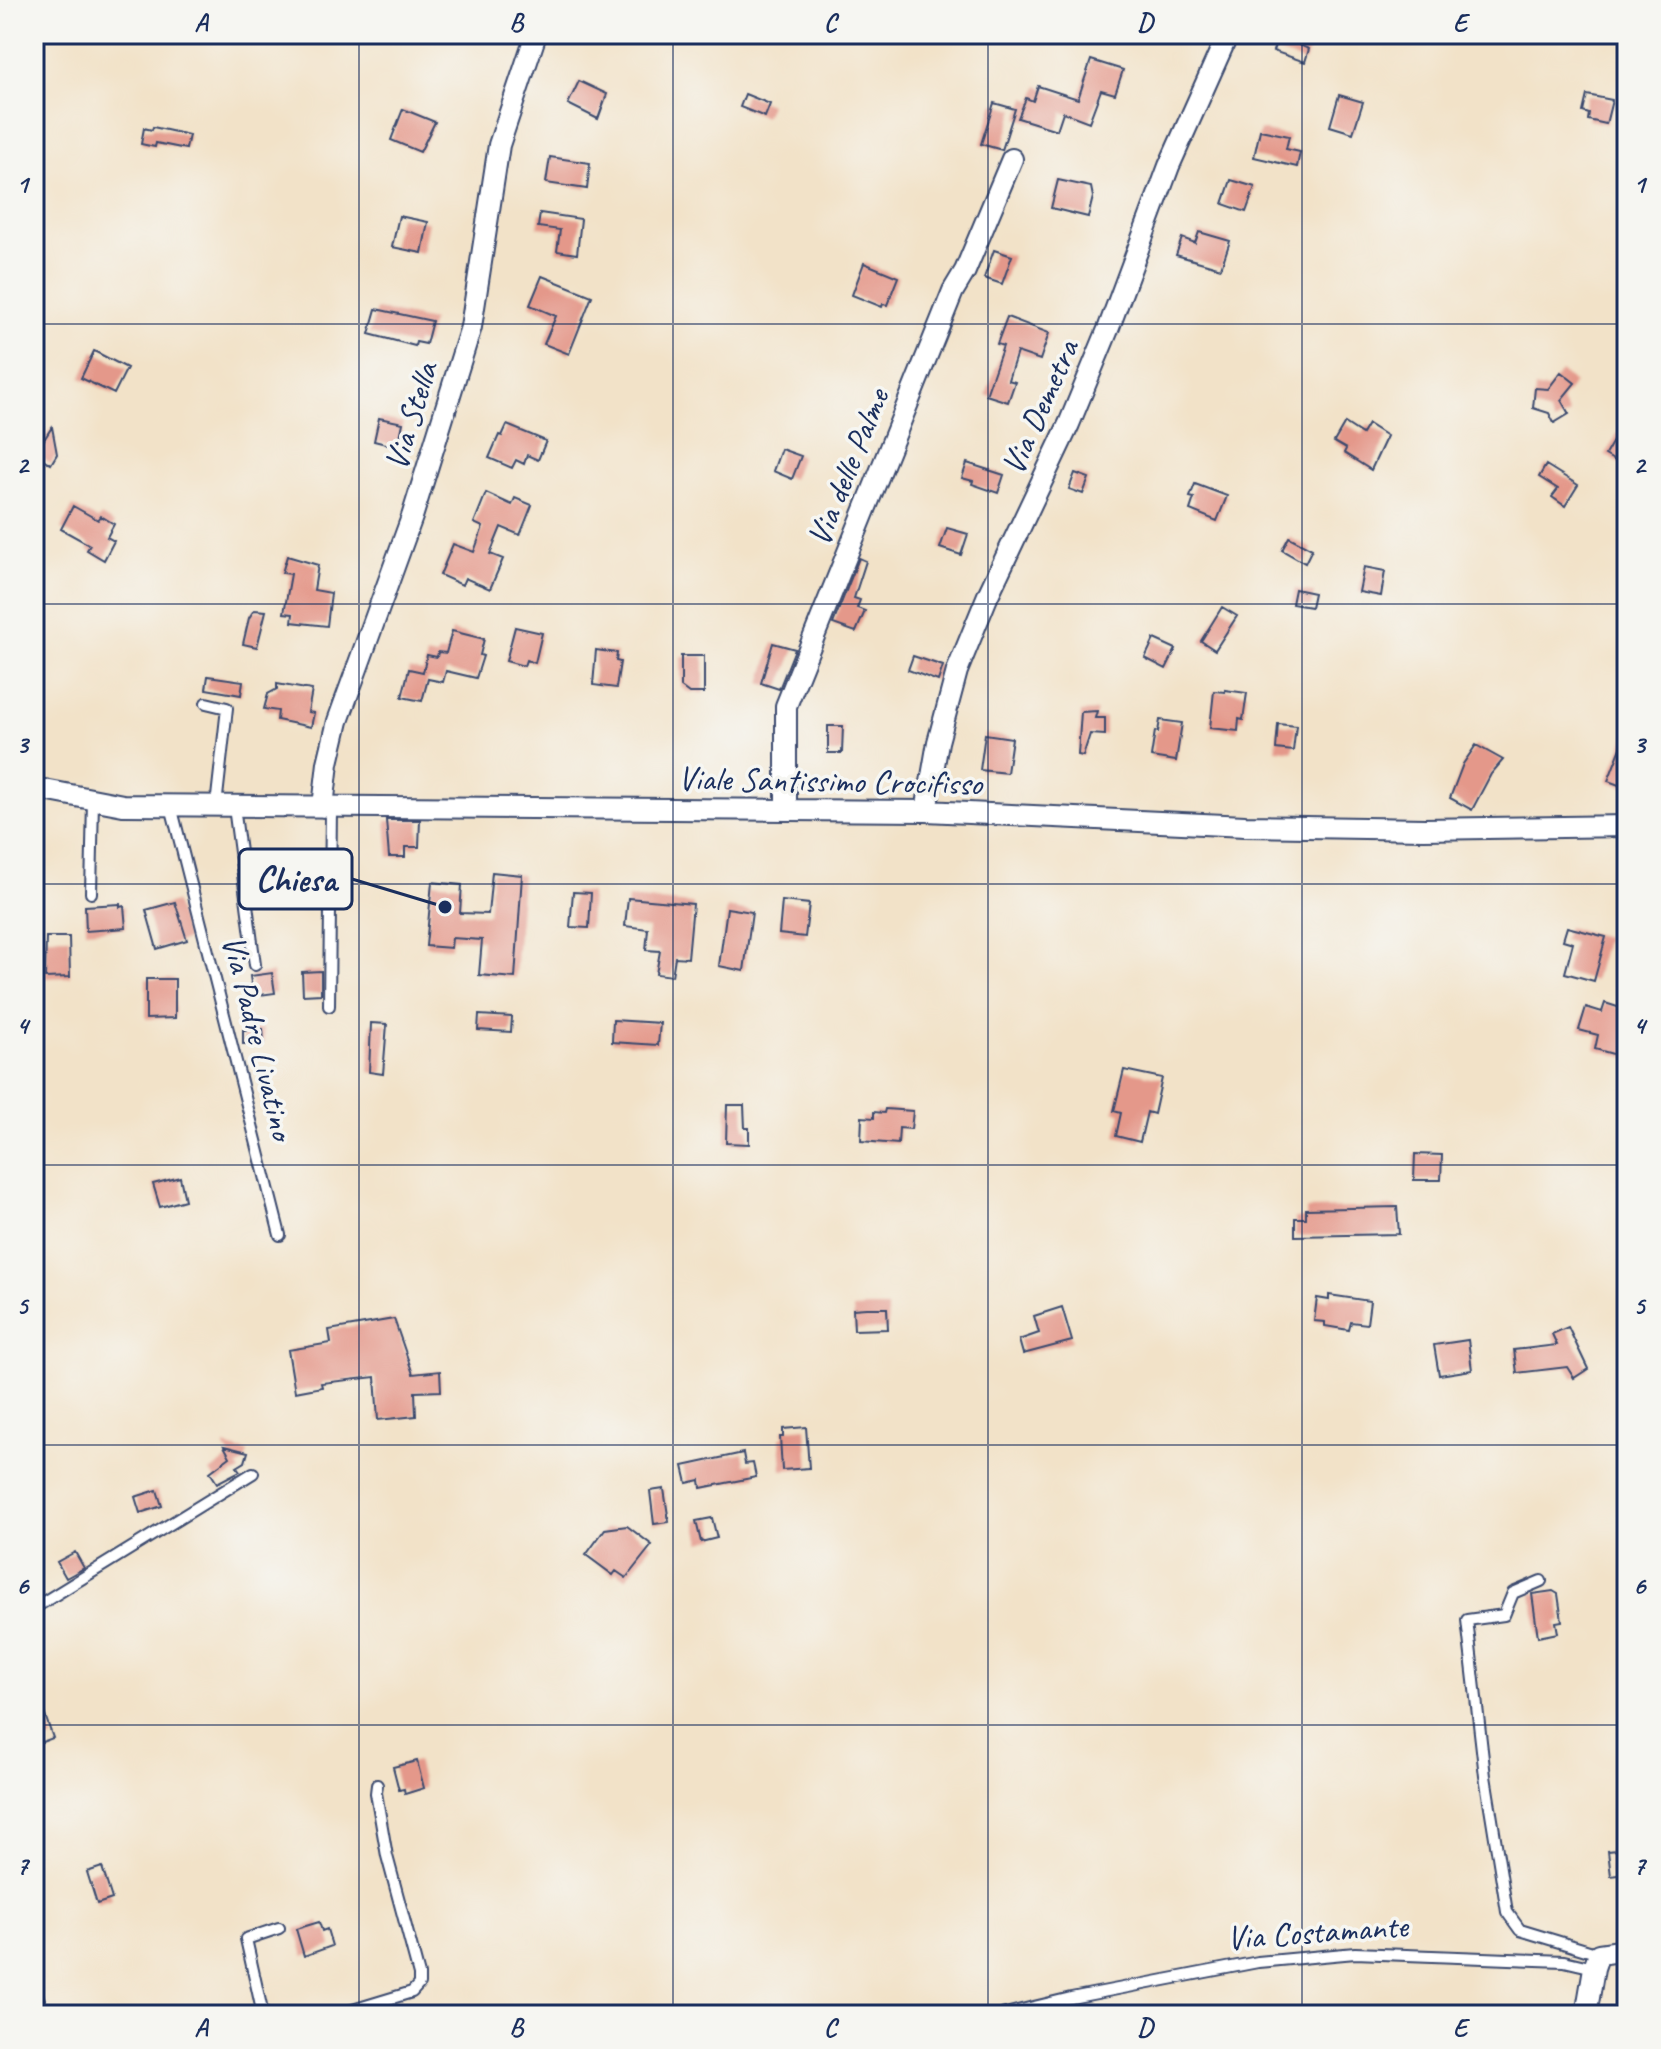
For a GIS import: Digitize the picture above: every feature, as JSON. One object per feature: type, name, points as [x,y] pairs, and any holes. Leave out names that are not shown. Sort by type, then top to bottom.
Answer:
[{"type":"street","name":"Via Demetra","points":[[926,811],[938,742],[957,671],[988,595],[1069,424],[1169,166],[1228,34]]},
{"type":"street","name":"Via Stella","points":[[327,807],[328,763],[338,721],[412,517],[471,327],[497,157],[535,37]]},
{"type":"street","name":"Via delle Palme","points":[[786,810],[786,706],[953,291],[965,271],[1012,159]]},
{"type":"street","name":"Viale Santissimo Crocifisso","points":[[34,788],[123,805],[926,811],[1260,826],[1424,829],[1627,826]]},
{"type":"street","points":[[1586,2015],[1597,1961],[1627,1950]]},
{"type":"lane","points":[[206,703],[227,708],[225,806],[255,965]]},
{"type":"lane","points":[[91,893],[93,800]]},
{"type":"lane","name":"Via Padre Livatino","points":[[171,806],[280,1235]]},
{"type":"lane","points":[[327,807],[329,1006]]},
{"type":"lane","points":[[34,1608],[253,1473]]},
{"type":"lane","points":[[1541,1581],[1513,1593],[1504,1615],[1467,1620],[1485,1776],[1507,1912],[1520,1930],[1597,1961]]},
{"type":"lane","points":[[336,2015],[412,1992],[419,1984],[387,1856],[377,1785]]},
{"type":"lane","points":[[263,2015],[246,1939],[279,1928]]},
{"type":"lane","name":"Via Costamante","points":[[1001,2015],[1071,1998],[1258,1962],[1355,1953],[1597,1961]]},
{"type":"lane","points":[[34,1986],[44,2015]]},
{"type":"building","points":[[1279,34],[1301,37],[1299,45],[1309,49],[1305,62],[1273,51]]},
{"type":"building","points":[[1091,60],[1123,70],[1115,94],[1101,90],[1089,122],[1063,112],[1057,130],[1018,118],[1026,98],[1033,101],[1038,86],[1078,99]]},
{"type":"building","points":[[579,81],[607,94],[598,119],[568,104]]},
{"type":"building","points":[[745,94],[770,104],[765,117],[740,107]]},
{"type":"building","points":[[1339,95],[1363,102],[1353,133],[1330,126]]},
{"type":"building","points":[[1587,95],[1612,100],[1606,124],[1588,120],[1589,114],[1583,112]]},
{"type":"building","points":[[994,103],[1015,109],[1002,150],[981,144]]},
{"type":"building","points":[[403,109],[435,122],[420,152],[391,140]]},
{"type":"building","points":[[153,127],[189,135],[186,149],[156,143],[155,147],[141,144],[144,128],[152,130]]},
{"type":"building","points":[[1260,130],[1289,136],[1286,149],[1300,152],[1297,167],[1254,157]]},
{"type":"building","points":[[550,157],[590,163],[587,189],[546,183]]},
{"type":"building","points":[[1058,180],[1091,187],[1093,197],[1088,217],[1051,208]]},
{"type":"building","points":[[1231,180],[1255,187],[1246,212],[1223,204]]},
{"type":"building","points":[[540,213],[581,219],[577,254],[557,251],[560,230],[538,227]]},
{"type":"building","points":[[399,216],[428,222],[422,253],[392,247]]},
{"type":"building","points":[[1199,232],[1230,241],[1221,268],[1176,255],[1182,238],[1195,243]]},
{"type":"building","points":[[994,250],[1012,256],[1002,284],[984,278]]},
{"type":"building","points":[[864,263],[898,277],[887,305],[883,304],[882,307],[852,295]]},
{"type":"building","points":[[542,276],[592,296],[569,354],[544,344],[556,316],[530,305]]},
{"type":"building","points":[[376,309],[432,321],[426,344],[416,342],[415,346],[369,334]]},
{"type":"building","points":[[1007,317],[1049,333],[1040,360],[1017,352],[1008,380],[1015,382],[1008,402],[986,395],[1003,346],[997,344]]},
{"type":"building","points":[[94,351],[127,368],[114,394],[81,378]]},
{"type":"building","points":[[1561,372],[1575,383],[1561,400],[1569,414],[1554,423],[1549,413],[1533,408],[1535,388],[1548,389]]},
{"type":"building","points":[[1627,417],[1627,468],[1605,455]]},
{"type":"building","points":[[379,418],[403,423],[398,447],[374,441]]},
{"type":"building","points":[[1345,423],[1362,434],[1368,424],[1387,436],[1371,470],[1344,453],[1346,449],[1334,442]]},
{"type":"building","points":[[507,425],[546,441],[538,460],[527,455],[524,464],[516,460],[512,468],[489,458]]},
{"type":"building","points":[[52,427],[57,454],[51,464],[35,454]]},
{"type":"building","points":[[781,449],[801,456],[792,479],[773,471]]},
{"type":"building","points":[[967,463],[1004,475],[998,493],[962,478]]},
{"type":"building","points":[[1546,465],[1578,485],[1565,506],[1552,497],[1558,489],[1539,477]]},
{"type":"building","points":[[1075,473],[1089,478],[1083,494],[1069,489]]},
{"type":"building","points":[[1195,484],[1227,496],[1217,521],[1190,510],[1194,498],[1190,497]]},
{"type":"building","points":[[486,493],[512,505],[515,498],[532,505],[520,535],[501,527],[490,554],[503,559],[490,589],[465,578],[462,585],[440,575],[453,544],[474,552],[483,527],[474,523]]},
{"type":"building","points":[[73,506],[98,520],[101,516],[114,524],[107,537],[114,541],[104,560],[87,550],[90,545],[61,529]]},
{"type":"building","points":[[947,528],[968,534],[961,555],[940,548]]},
{"type":"building","points":[[1289,537],[1312,549],[1305,563],[1282,550]]},
{"type":"building","points":[[287,556],[318,565],[314,590],[331,593],[327,626],[292,622],[293,614],[284,613],[291,574],[282,573]]},
{"type":"building","points":[[859,558],[866,561],[854,598],[860,600],[857,608],[865,611],[856,632],[833,624]]},
{"type":"building","points":[[1364,567],[1385,571],[1381,596],[1359,592]]},
{"type":"building","points":[[1295,589],[1314,593],[1311,607],[1292,604]]},
{"type":"building","points":[[1222,607],[1237,616],[1215,650],[1201,641]]},
{"type":"building","points":[[254,610],[266,611],[257,647],[243,644]]},
{"type":"building","points":[[515,627],[542,633],[535,663],[526,660],[524,666],[506,661]]},
{"type":"building","points":[[452,631],[484,639],[480,655],[483,656],[476,678],[446,671],[443,682],[428,679],[422,701],[402,697],[409,669],[423,672],[427,655],[437,657],[438,652],[446,653]]},
{"type":"building","points":[[1154,639],[1176,649],[1166,669],[1145,658]]},
{"type":"building","points":[[773,643],[795,649],[779,689],[761,683]]},
{"type":"building","points":[[596,650],[617,653],[616,661],[620,662],[616,688],[593,685]]},
{"type":"building","points":[[681,656],[704,656],[704,693],[689,693],[681,687]]},
{"type":"building","points":[[913,656],[943,666],[938,681],[908,670]]},
{"type":"building","points":[[208,676],[243,681],[241,695],[206,689]]},
{"type":"building","points":[[277,684],[312,690],[308,712],[314,713],[311,727],[277,720],[278,711],[264,709],[268,694],[277,689]]},
{"type":"building","points":[[1214,691],[1247,693],[1238,731],[1210,728]]},
{"type":"building","points":[[1097,711],[1095,718],[1105,718],[1105,735],[1090,734],[1083,756],[1078,755],[1081,712]]},
{"type":"building","points":[[1160,720],[1182,723],[1176,761],[1151,757]]},
{"type":"building","points":[[1278,724],[1296,726],[1293,751],[1276,749]]},
{"type":"building","points":[[828,726],[843,726],[842,753],[828,753]]},
{"type":"building","points":[[985,734],[1012,738],[1007,773],[980,770]]},
{"type":"building","points":[[1627,735],[1627,788],[1608,781]]},
{"type":"building","points":[[1476,745],[1503,760],[1491,774],[1472,810],[1450,798],[1463,764]]},
{"type":"building","points":[[386,820],[420,820],[419,847],[405,847],[405,857],[389,857]]},
{"type":"building","points":[[492,872],[522,875],[515,978],[479,975],[482,940],[452,938],[451,948],[426,946],[432,882],[462,885],[460,913],[488,914]]},
{"type":"building","points":[[573,892],[591,893],[589,928],[570,927]]},
{"type":"building","points":[[628,898],[693,904],[688,958],[675,957],[672,976],[656,974],[660,951],[646,950],[648,929],[625,926]]},
{"type":"building","points":[[782,901],[809,904],[805,937],[779,934]]},
{"type":"building","points":[[175,902],[187,940],[157,949],[146,910]]},
{"type":"building","points":[[120,904],[120,907],[124,906],[126,928],[86,931],[85,906]]},
{"type":"building","points":[[727,908],[752,912],[744,971],[719,966]]},
{"type":"building","points":[[1567,927],[1606,937],[1594,981],[1565,973],[1573,943],[1563,940]]},
{"type":"building","points":[[46,937],[69,937],[70,977],[45,978]]},
{"type":"building","points":[[321,971],[321,994],[303,995],[302,972]]},
{"type":"building","points":[[272,973],[275,993],[253,996],[250,976]]},
{"type":"building","points":[[146,979],[175,979],[175,1018],[146,1019]]},
{"type":"building","points":[[1605,1003],[1627,1010],[1627,1058],[1595,1049],[1598,1035],[1579,1030],[1586,1007],[1602,1012]]},
{"type":"building","points":[[479,1015],[512,1017],[511,1032],[478,1030]]},
{"type":"building","points":[[613,1020],[660,1023],[658,1045],[612,1042]]},
{"type":"building","points":[[371,1023],[387,1024],[383,1074],[369,1072]]},
{"type":"building","points":[[263,1029],[264,1043],[243,1044],[243,1030]]},
{"type":"building","points":[[1124,1070],[1162,1078],[1154,1114],[1147,1112],[1140,1142],[1116,1136],[1121,1113],[1114,1111]]},
{"type":"building","points":[[727,1105],[744,1105],[749,1144],[726,1143]]},
{"type":"building","points":[[885,1109],[913,1111],[911,1129],[899,1128],[898,1144],[861,1141],[862,1117],[874,1118],[874,1112],[884,1113]]},
{"type":"building","points":[[1415,1154],[1442,1155],[1441,1180],[1414,1180]]},
{"type":"building","points":[[180,1177],[185,1200],[160,1207],[153,1184]]},
{"type":"building","points":[[1397,1207],[1399,1234],[1295,1236],[1295,1218],[1306,1218],[1306,1209]]},
{"type":"building","points":[[1329,1295],[1370,1301],[1367,1324],[1351,1322],[1349,1330],[1314,1321],[1317,1298],[1329,1300]]},
{"type":"building","points":[[1062,1307],[1072,1341],[1023,1354],[1019,1340],[1039,1333],[1034,1316]]},
{"type":"building","points":[[887,1308],[888,1329],[854,1330],[853,1309]]},
{"type":"building","points":[[394,1319],[413,1374],[440,1371],[441,1391],[415,1392],[416,1416],[378,1420],[375,1377],[321,1383],[322,1387],[295,1392],[288,1350],[331,1343],[329,1330]]},
{"type":"building","points":[[1568,1327],[1588,1369],[1574,1378],[1567,1367],[1517,1373],[1514,1350],[1557,1345],[1552,1334]]},
{"type":"building","points":[[1468,1340],[1472,1370],[1439,1375],[1434,1345]]},
{"type":"building","points":[[806,1427],[809,1468],[782,1470],[780,1437],[783,1437],[783,1429]]},
{"type":"building","points":[[224,1446],[248,1452],[245,1462],[237,1467],[240,1471],[217,1483],[210,1472],[230,1457]]},
{"type":"building","points":[[743,1453],[745,1464],[753,1463],[756,1477],[701,1488],[700,1480],[687,1483],[683,1466]]},
{"type":"building","points":[[664,1489],[669,1522],[654,1524],[650,1491]]},
{"type":"building","points":[[157,1490],[162,1506],[140,1513],[135,1497]]},
{"type":"building","points":[[712,1518],[717,1538],[701,1542],[696,1521]]},
{"type":"building","points":[[627,1526],[652,1545],[626,1578],[616,1571],[613,1575],[586,1555],[605,1529]]},
{"type":"building","points":[[75,1552],[84,1568],[66,1578],[57,1562]]},
{"type":"building","points":[[1553,1591],[1558,1594],[1562,1621],[1556,1622],[1558,1633],[1538,1637],[1532,1594]]},
{"type":"building","points":[[34,1691],[53,1738],[34,1745]]},
{"type":"building","points":[[417,1761],[424,1788],[405,1794],[404,1789],[399,1790],[393,1767]]},
{"type":"building","points":[[1627,1849],[1627,1874],[1611,1876],[1608,1851]]},
{"type":"building","points":[[102,1867],[112,1899],[97,1904],[87,1872]]},
{"type":"building","points":[[319,1922],[322,1931],[327,1929],[332,1946],[304,1956],[296,1929]]},
{"type":"place","name":"Chiesa","points":[[445,907]]}]
